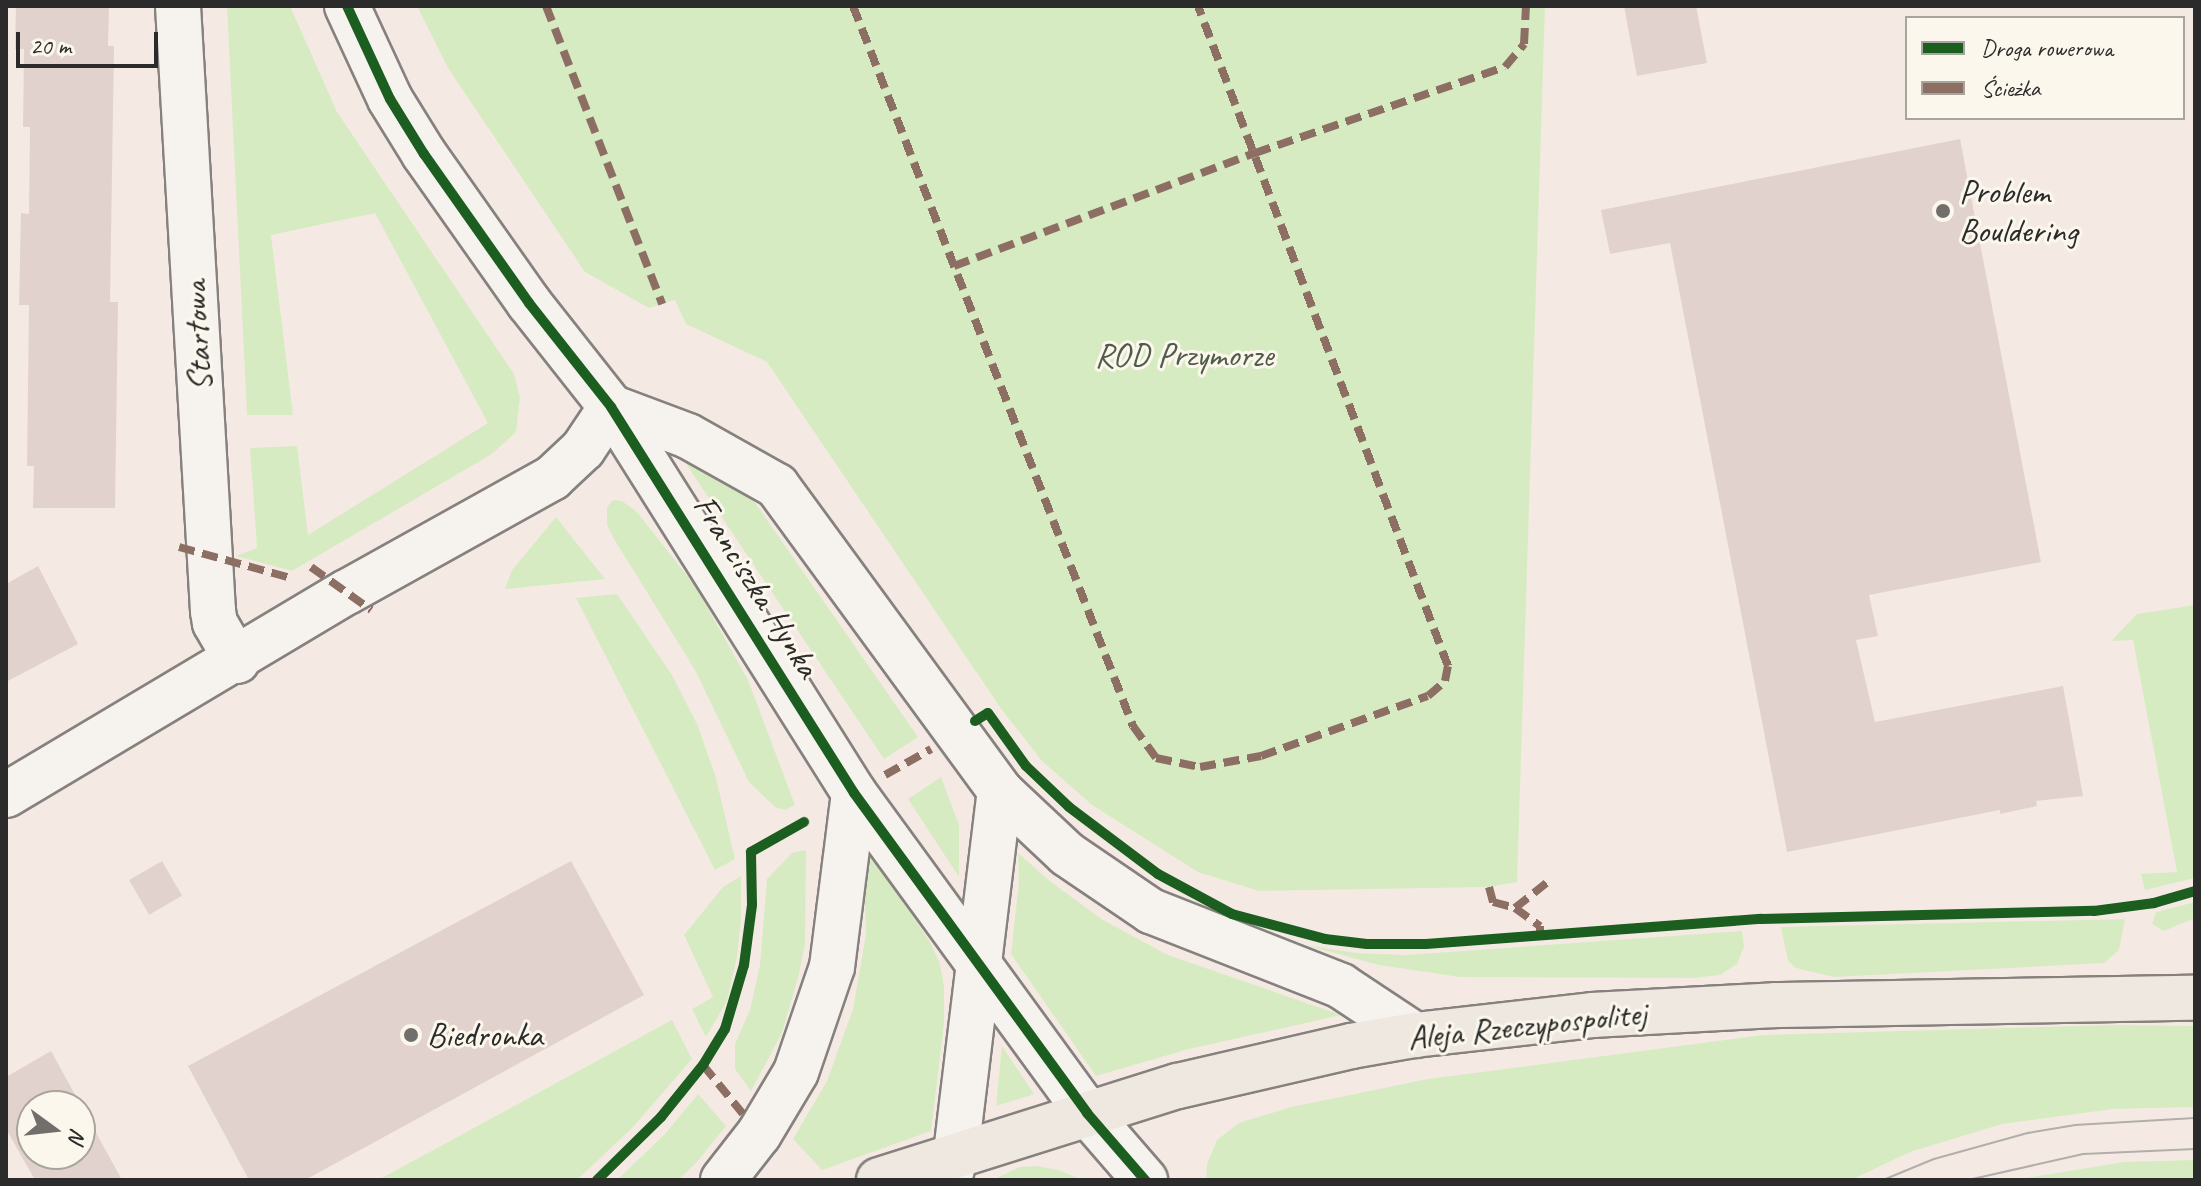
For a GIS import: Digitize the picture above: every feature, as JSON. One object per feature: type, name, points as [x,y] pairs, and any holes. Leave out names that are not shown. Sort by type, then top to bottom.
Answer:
[{"type":"main road","name":"Aleja Rzeczypospolitej","points":[[879,1180],[953,1166],[1087,1113],[1261,1065],[1415,1035],[1592,1015],[1775,1005],[2195,998]]},
{"type":"street","name":"Startowa","points":[[178,6],[213,611],[215,623],[237,661]]},
{"type":"street","name":"Franciszka Hynka","points":[[347,6],[390,99],[424,154],[529,303],[611,407],[854,793],[1087,1113],[1145,1180]]},
{"type":"street","points":[[6,795],[237,661],[347,592],[552,478],[583,449],[611,407]]},
{"type":"street","name":"Franciszka Hynka","points":[[611,407],[688,436],[777,486],[1000,791],[1067,854],[1151,911],[1341,986],[1415,1035]]},
{"type":"street","points":[[953,1166],[1000,791]]},
{"type":"street","points":[[723,1180],[759,1134],[796,1072],[807,1042],[832,967],[854,793]]},
{"type":"green space","points":[[227,6],[290,6],[337,112],[514,374],[520,397],[516,432],[492,454],[292,571],[236,556],[257,548],[250,448],[297,446],[308,535],[488,423],[375,213],[271,235],[293,415],[247,415]]},
{"type":"green space","name":"ROD Przymorze","points":[[417,6],[1545,6],[1517,882],[1489,887],[1259,891],[1198,872],[1092,805],[1042,761],[1002,710],[767,362],[686,324],[675,300],[649,308],[585,272],[448,68]]},
{"type":"green space","points":[[678,452],[744,487],[918,737],[884,759]]},
{"type":"green space","points":[[613,500],[622,501],[637,512],[696,587],[748,680],[795,805],[785,810],[775,807],[749,782],[695,670],[607,525],[607,507]]},
{"type":"green space","points":[[556,517],[605,579],[505,589],[512,570]]},
{"type":"green space","points":[[617,594],[672,675],[698,726],[716,778],[735,859],[715,870],[576,598]]},
{"type":"green space","points":[[2195,605],[2195,878],[2145,890],[2141,874],[2177,872],[2133,640],[2111,641],[2137,614]]},
{"type":"green space","points":[[941,777],[959,825],[959,877],[908,799]]},
{"type":"green space","points":[[863,842],[930,942],[940,964],[944,987],[944,1024],[931,1131],[822,1170],[793,1139],[827,1081],[853,1009],[866,934]]},
{"type":"green space","points":[[806,850],[805,944],[799,974],[782,1033],[751,1091],[735,1069],[735,1044],[750,1010],[760,965],[767,879],[792,853]]},
{"type":"green space","points":[[1018,853],[1103,920],[1168,955],[1341,1015],[1189,1049],[1096,1076],[1011,954],[1019,881]]},
{"type":"green space","points":[[741,876],[737,957],[727,1001],[706,1037],[692,1009],[713,997],[684,935],[723,887]]},
{"type":"green space","points":[[2195,902],[2195,918],[2164,931],[2152,924],[2156,912]]},
{"type":"green space","points":[[2125,919],[2119,950],[2104,963],[1834,977],[1796,968],[1788,961],[1781,927]]},
{"type":"green space","points":[[1742,931],[1744,947],[1737,964],[1720,975],[1693,978],[1460,977],[1379,965],[1305,945],[1356,953],[1406,955]]},
{"type":"green space","points":[[672,1020],[692,1059],[633,1127],[577,1180],[378,1180]]},
{"type":"green space","points":[[2115,1025],[2195,1026],[2195,1107],[2113,1109],[2002,1124],[1910,1152],[1851,1180],[1206,1180],[1207,1164],[1217,1140],[1239,1123],[1291,1107],[1428,1079],[1763,1035]]},
{"type":"green space","points":[[1002,1046],[1034,1094],[996,1106]]},
{"type":"green space","points":[[698,1094],[726,1126],[697,1162],[678,1180],[617,1180],[665,1134]]},
{"type":"green space","points":[[2195,1160],[2195,1180],[2013,1180],[2124,1162]]},
{"type":"green space","points":[[1020,1167],[1058,1170],[1083,1180],[992,1180]]},
{"type":"building","points":[[16,6],[109,6],[108,46],[114,46],[110,302],[118,302],[115,508],[33,508],[34,466],[27,466],[29,305],[19,305],[21,213],[29,214],[30,127],[23,127],[24,49],[15,49]]},
{"type":"building","points":[[1624,6],[1696,6],[1707,63],[1637,76]]},
{"type":"building","points":[[1960,139],[2041,562],[1869,595],[1878,636],[1856,640],[1875,722],[2063,686],[2083,796],[2036,801],[2037,806],[2000,814],[2000,810],[1787,852],[1670,243],[1610,254],[1601,210]]},
{"type":"building","points":[[38,566],[78,644],[6,682],[6,584]]},
{"type":"building","points":[[162,861],[182,896],[149,915],[129,880]]},
{"type":"building","name":"Biedronka","points":[[571,861],[644,995],[305,1180],[249,1180],[188,1066]]},
{"type":"building","points":[[51,1051],[72,1090],[16,1090],[16,1147],[6,1129],[6,1077]]},
{"type":"building","points":[[96,1133],[122,1180],[35,1180],[29,1170],[96,1170]]},
{"type":"tram line","points":[[1883,1180],[1934,1159],[2028,1133],[2075,1125],[2195,1118]]},
{"type":"tram line","points":[[1968,1180],[2083,1154],[2195,1149]]},
{"type":"marked path","points":[[546,6],[662,304]]},
{"type":"marked path","points":[[853,6],[1133,726],[1156,758],[1200,767],[1261,756],[1428,696],[1445,681],[1448,666],[1198,6]]},
{"type":"marked path","points":[[954,266],[1255,153],[1505,67],[1524,44],[1526,6]]},
{"type":"marked path","points":[[179,547],[291,578]]},
{"type":"marked path","points":[[311,567],[371,610]]},
{"type":"marked path","points":[[885,775],[931,749]]},
{"type":"marked path","points":[[1515,908],[1549,881]]},
{"type":"marked path","points":[[1489,887],[1493,902],[1515,908],[1540,926],[1540,935]]},
{"type":"marked path","points":[[703,1065],[743,1114]]},
{"type":"cycle path","points":[[347,6],[390,99],[424,154],[529,303],[611,407],[854,793],[1087,1113],[1145,1180]]},
{"type":"cycle path","points":[[975,721],[988,713],[1026,766],[1069,807],[1158,874],[1232,914],[1325,939],[1367,944],[1426,944],[1761,919],[2094,911],[2154,903],[2195,891]]},
{"type":"cycle path","points":[[597,1180],[661,1117],[703,1065],[725,1029],[744,965],[752,905],[751,852],[804,822]]},
{"type":"place","name":"Problem Bouldering","points":[[1943,211]]},
{"type":"place","name":"Biedronka","points":[[411,1035]]}]
